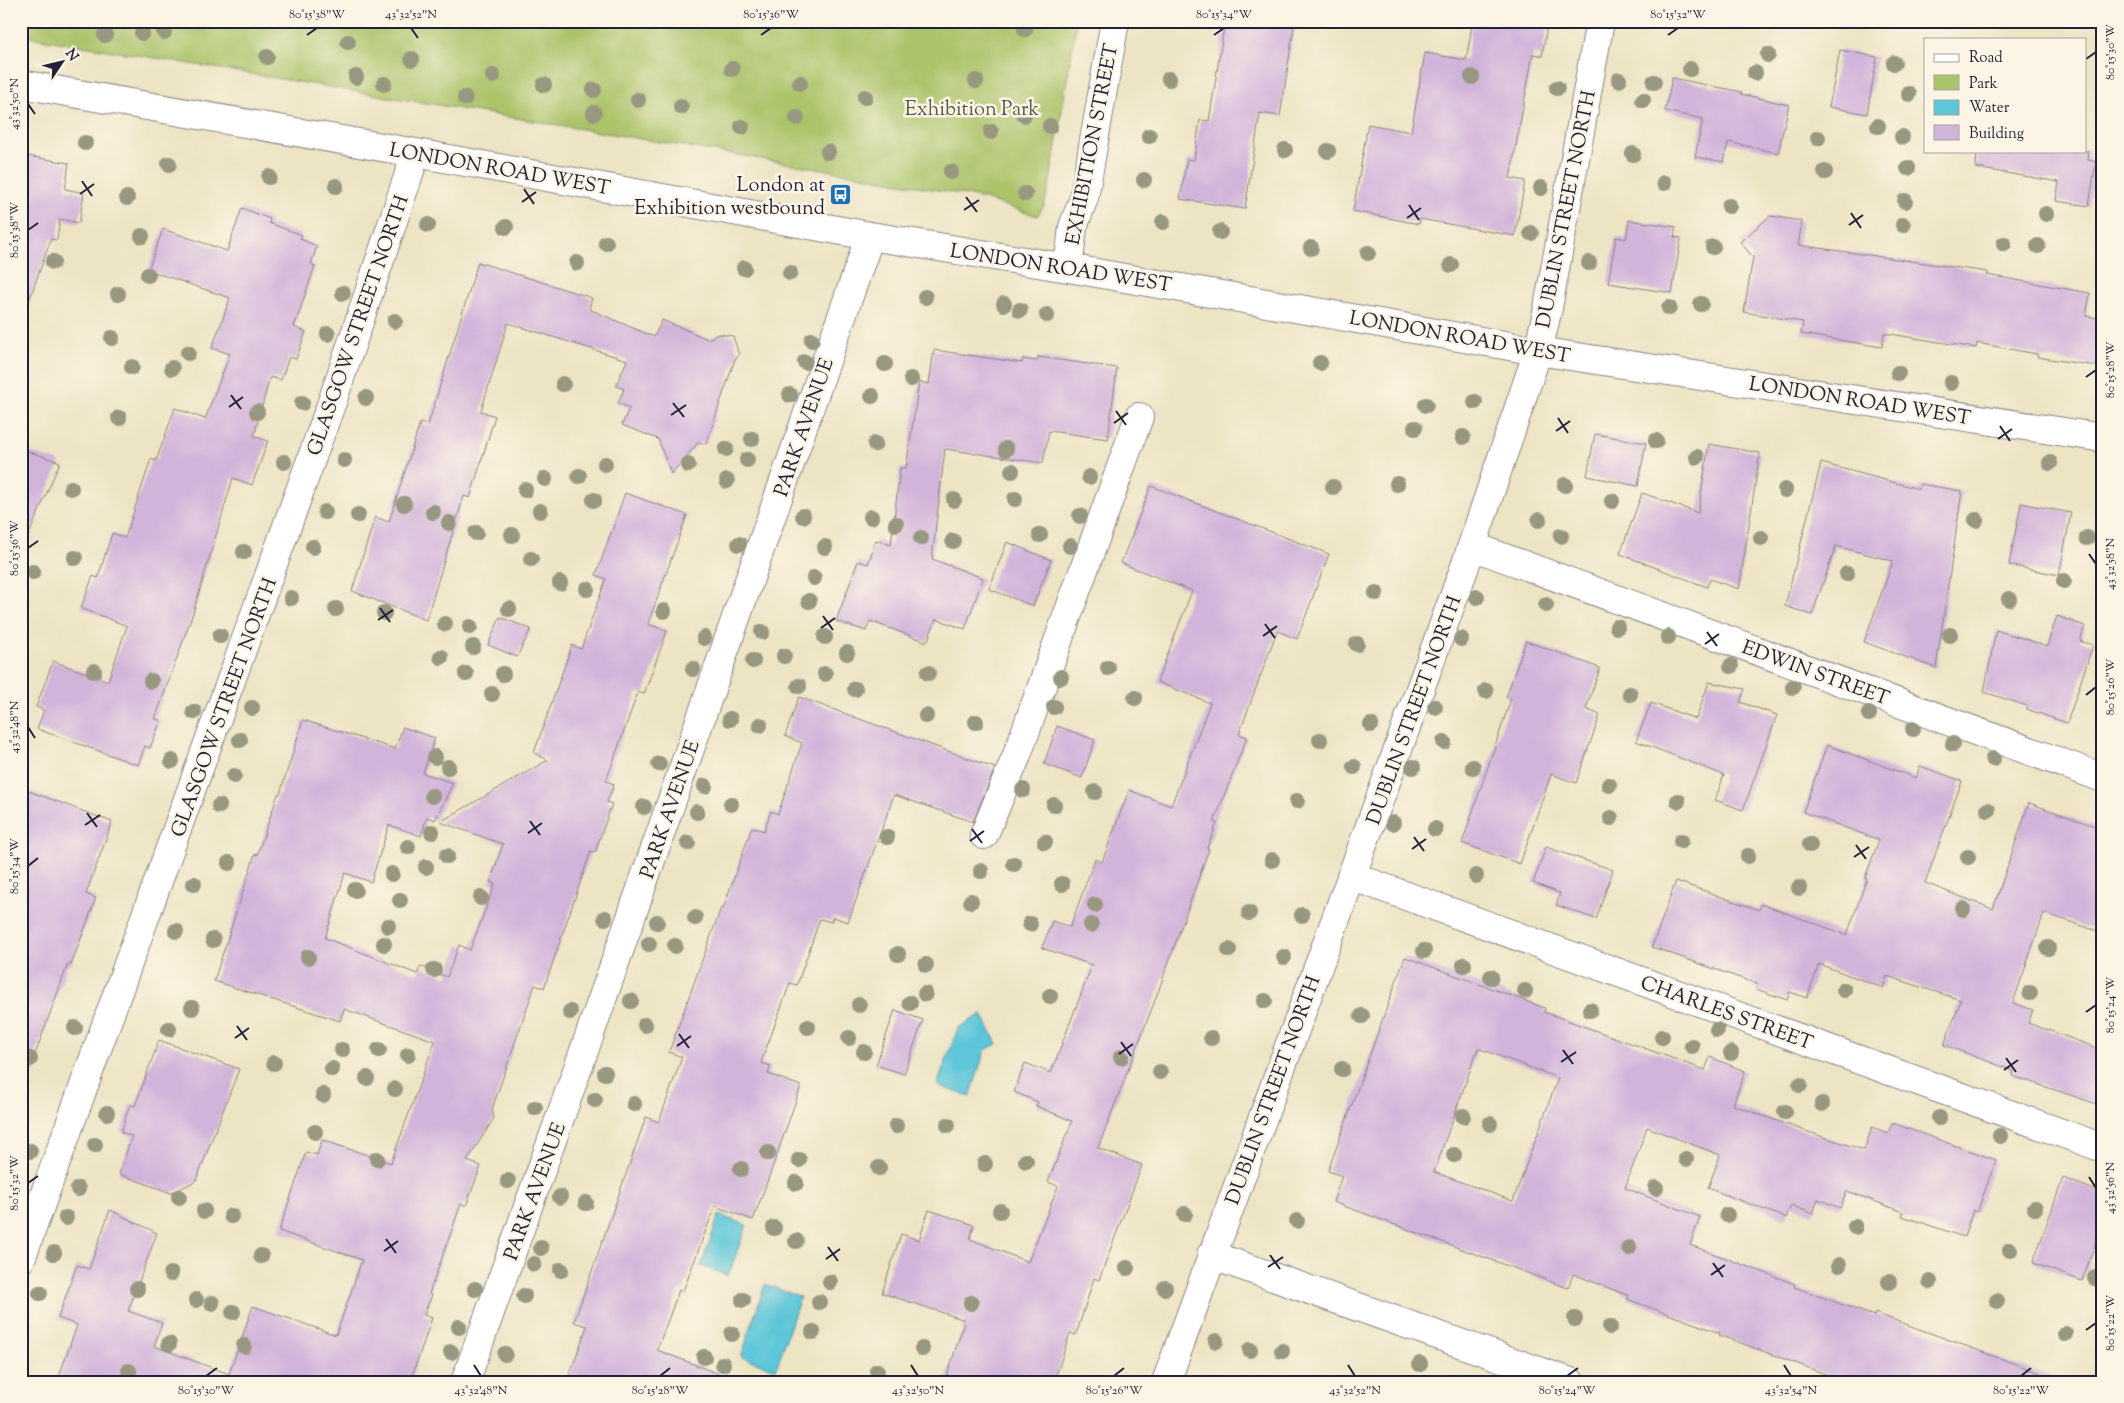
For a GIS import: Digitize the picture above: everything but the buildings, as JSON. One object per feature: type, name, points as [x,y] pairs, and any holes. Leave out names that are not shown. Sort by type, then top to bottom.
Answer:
[{"type":"street","name":"EXHIBITION STREET","points":[[1068,268],[1073,227],[1084,198],[1116,21]]},
{"type":"street","name":"DUBLIN STREET NORTH","points":[[1166,1382],[1351,876],[1387,784],[1472,546],[1538,351],[1548,308],[1600,21]]},
{"type":"street","name":"LONDON ROAD WEST","points":[[21,84],[416,153],[870,236],[1068,268],[1538,351],[2103,438]]},
{"type":"street","name":"GLASGOW STREET NORTH","points":[[21,1259],[32,1197],[332,402],[416,153]]},
{"type":"street","name":"PARK AVENUE","points":[[466,1382],[870,236]]},
{"type":"street","points":[[984,835],[1017,755],[1139,417]]},
{"type":"street","name":"EDWIN STREET","points":[[1472,546],[2103,778]]},
{"type":"street","name":"CHARLES STREET","points":[[1351,876],[2103,1148]]},
{"type":"street","points":[[1211,1255],[1570,1382]]},
{"type":"green space","name":"Exhibition Park","points":[[21,21],[1077,21],[1049,187],[1044,206],[1037,216],[981,198],[851,174],[41,39],[25,35],[21,32]]},
{"type":"water","points":[[982,1014],[997,1044],[985,1050],[970,1097],[937,1085],[958,1028]]},
{"type":"water","points":[[719,1215],[747,1225],[728,1276],[701,1266]]},
{"type":"water","points":[[765,1284],[800,1297],[776,1369],[741,1357]]},
{"type":"place","name":"London at Exhibition westbound","points":[[841,195]]}]
